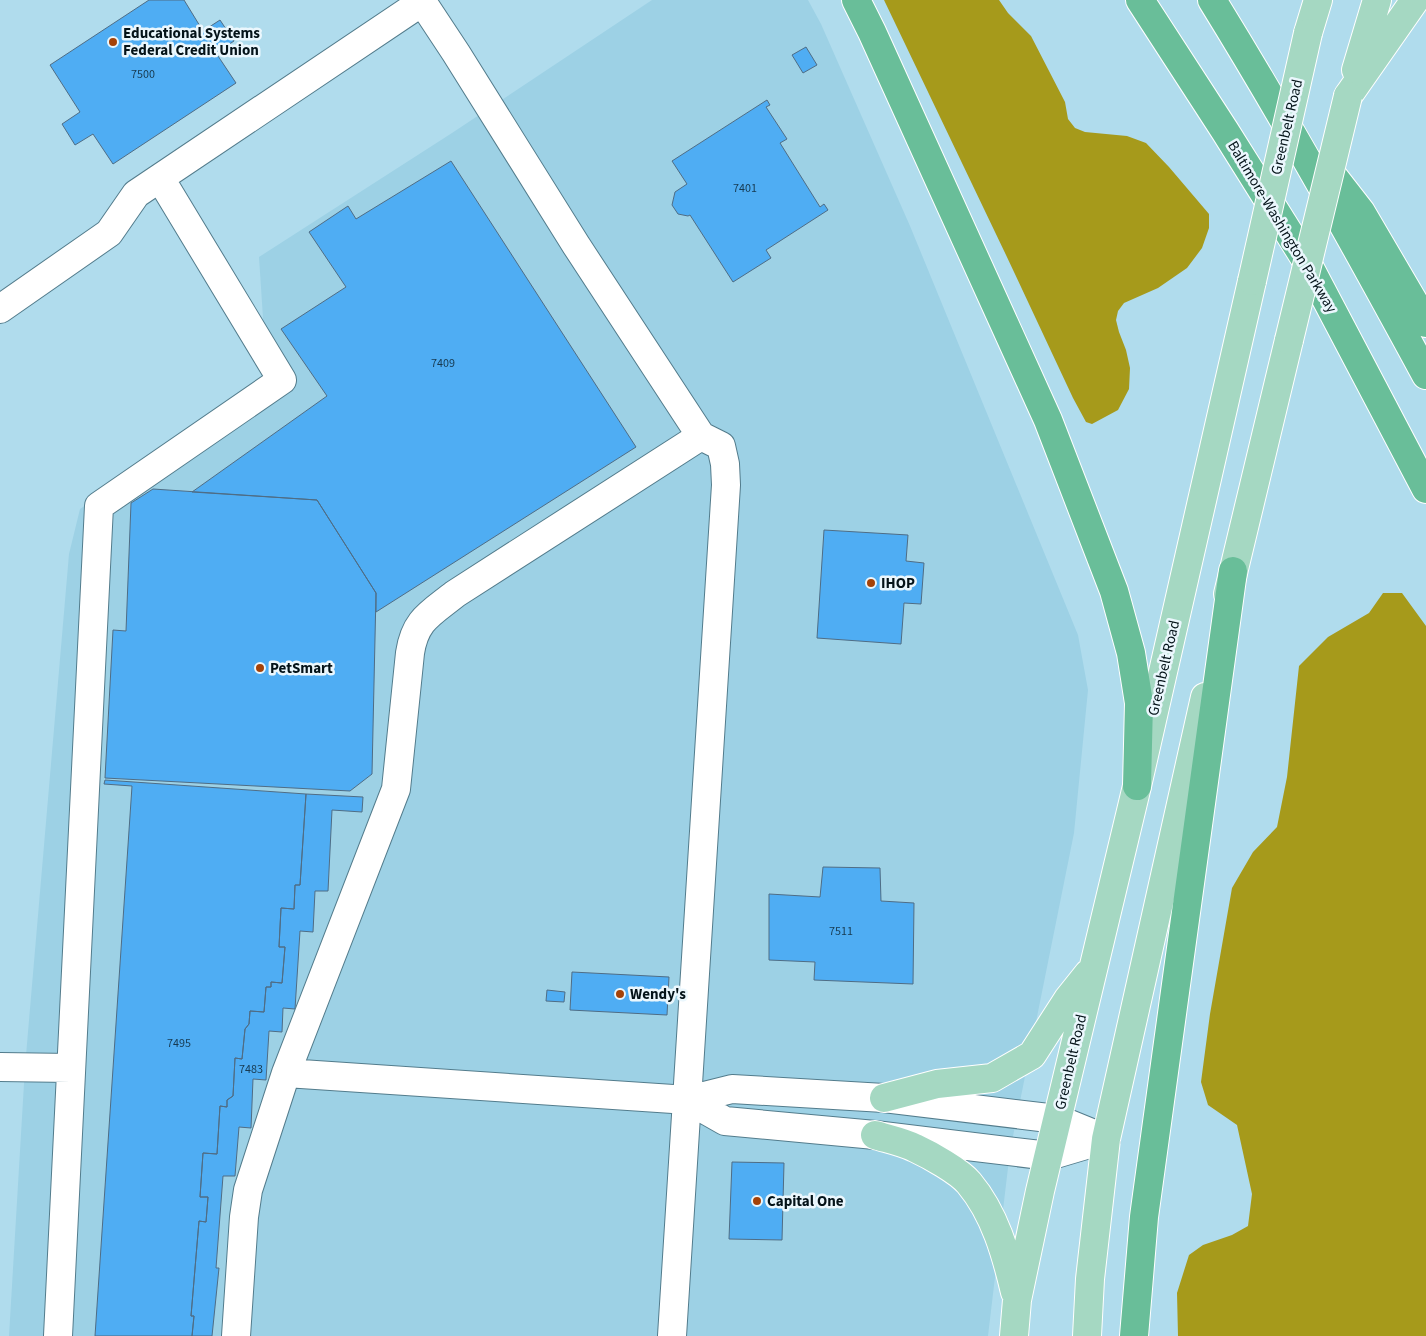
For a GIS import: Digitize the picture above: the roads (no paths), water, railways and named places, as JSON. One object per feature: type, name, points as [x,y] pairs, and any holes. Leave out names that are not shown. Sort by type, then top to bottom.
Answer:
[{"type":"highway","points":[[856,0],[1048,420],[1114,591],[1131,653],[1139,703],[1137,786]]},
{"type":"highway","name":"Baltimore-Washington Parkway","points":[[1140,0],[1220,122],[1304,257],[1426,489]]},
{"type":"highway","points":[[1212,0],[1267,89],[1426,375]]},
{"type":"highway","points":[[1267,89],[1361,212],[1426,323]]},
{"type":"highway","points":[[1134,1336],[1144,1217],[1233,571]]},
{"type":"main road","name":"Greenbelt Road","points":[[1014,1336],[1017,1300],[1057,1119],[1137,786],[1308,33],[1318,0]]},
{"type":"main road","points":[[1087,1336],[1090,1279],[1106,1139],[1233,571],[1348,96],[1377,0]]},
{"type":"main road","points":[[1348,96],[1415,0]]},
{"type":"main road","points":[[884,1098],[937,1084],[992,1078],[1032,1055],[1068,998],[1093,967]]},
{"type":"main road","points":[[875,1135],[914,1147],[944,1164],[968,1182],[989,1212],[1006,1254],[1017,1300]]},
{"type":"lane","points":[[0,309],[109,233],[136,194],[422,1],[576,245],[701,436],[721,446],[725,464],[726,485],[672,1336]]},
{"type":"lane","points":[[58,1336],[99,506],[282,380],[160,178]]},
{"type":"lane","points":[[236,1336],[244,1217],[248,1190],[286,1073],[396,789],[410,653],[412,640],[418,626],[429,614],[455,594],[701,436]]},
{"type":"lane","points":[[0,1067],[71,1068]]},
{"type":"lane","points":[[286,1073],[688,1100],[732,1089],[884,1098],[1057,1119],[1106,1139]]},
{"type":"lane","points":[[688,1100],[725,1121],[875,1135],[1049,1156],[1106,1139]]},
{"type":"place","name":"Educational Systems Federal Credit Union","points":[[113,42]]},
{"type":"place","name":"IHOP","points":[[871,583]]},
{"type":"place","name":"PetSmart","points":[[260,668]]},
{"type":"place","name":"Wendy's","points":[[620,994]]},
{"type":"place","name":"Capital One","points":[[757,1201]]}]
